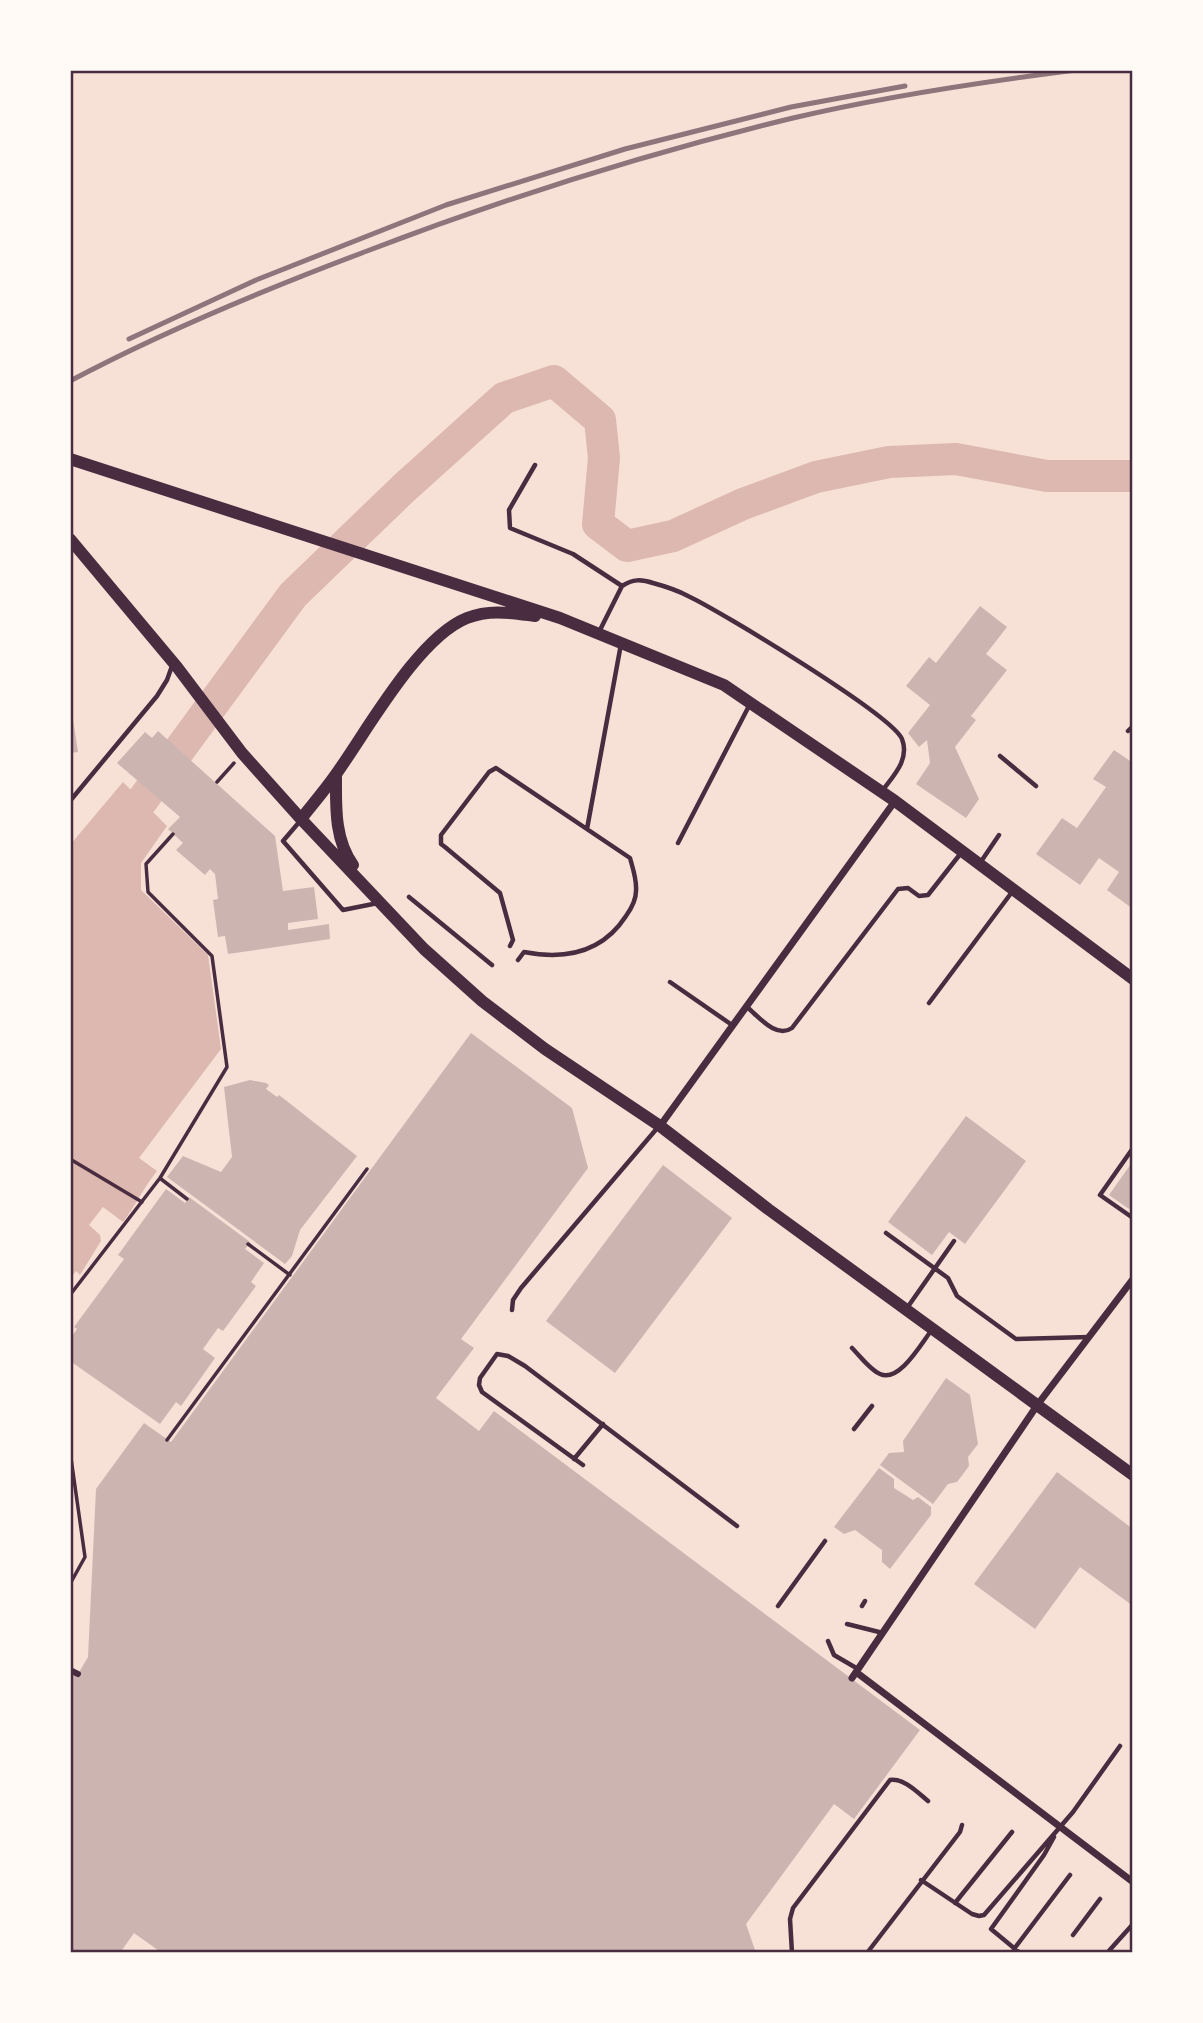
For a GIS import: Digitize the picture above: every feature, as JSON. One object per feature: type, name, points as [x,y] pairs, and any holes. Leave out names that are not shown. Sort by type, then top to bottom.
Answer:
[{"type":"main road","points":[[70,459],[560,618],[724,685],[895,801],[1133,978]]},
{"type":"main road","points":[[70,539],[175,665],[242,753],[424,949],[482,1001],[545,1049],[660,1126],[768,1209],[1133,1475]]},
{"type":"main road","points":[[301,819],[336,775],[386,701],[426,649],[446,629],[466,618],[490,611],[560,618]]},
{"type":"main road","points":[[336,775],[337,814],[346,855],[381,903]]},
{"type":"street","points":[[660,1126],[895,801]]},
{"type":"street","points":[[1133,1279],[1038,1404],[856,1674],[1133,1882]]},
{"type":"street","points":[[70,1670],[78,1674]]},
{"type":"lane","points":[[536,465],[509,510],[510,528],[573,554],[622,586]]},
{"type":"lane","points":[[598,634],[622,586],[638,579],[686,594],[762,638],[895,728],[903,740],[902,764],[881,791]]},
{"type":"lane","points":[[587,830],[622,643]]},
{"type":"lane","points":[[70,801],[157,696],[175,665]]},
{"type":"lane","points":[[678,843],[750,703]]},
{"type":"lane","points":[[1000,756],[1036,786]]},
{"type":"lane","points":[[510,946],[513,940],[500,893],[445,847],[441,835],[489,772],[496,768],[630,859],[637,893],[632,908],[620,926],[602,944],[560,956],[524,952],[517,960]]},
{"type":"lane","points":[[301,819],[283,841],[343,910],[381,903]]},
{"type":"lane","points":[[980,864],[999,835]]},
{"type":"lane","points":[[747,1007],[778,1031],[787,1032],[793,1028],[898,889],[908,888],[919,896],[929,895],[962,851]]},
{"type":"lane","points":[[929,1003],[1014,890]]},
{"type":"lane","points":[[409,897],[492,965]]},
{"type":"lane","points":[[670,982],[733,1026]]},
{"type":"lane","points":[[512,1310],[513,1300],[521,1288],[660,1126]]},
{"type":"lane","points":[[1132,1217],[1100,1195],[1133,1148]]},
{"type":"lane","points":[[886,1233],[948,1278],[957,1296],[1016,1339],[1089,1337]]},
{"type":"lane","points":[[906,1308],[954,1241]]},
{"type":"lane","points":[[852,1348],[877,1373],[888,1376],[901,1371],[934,1328]]},
{"type":"lane","points":[[583,1465],[482,1392],[478,1385],[497,1354],[508,1356],[525,1366],[737,1526]]},
{"type":"lane","points":[[855,1429],[872,1406]]},
{"type":"lane","points":[[575,1459],[603,1424]]},
{"type":"lane","points":[[778,1606],[825,1541]]},
{"type":"lane","points":[[847,1624],[884,1633]]},
{"type":"lane","points":[[828,1641],[834,1655],[856,1674]]},
{"type":"lane","points":[[921,1880],[979,1916],[986,1914],[1059,1827],[1120,1746]]},
{"type":"lane","points":[[792,1953],[790,1919],[793,1908],[890,1780],[898,1779],[928,1801]]},
{"type":"lane","points":[[867,1953],[960,1832],[962,1825]]},
{"type":"lane","points":[[1020,1953],[991,1929],[1044,1855],[1059,1827]]},
{"type":"lane","points":[[955,1903],[1012,1832]]},
{"type":"lane","points":[[1014,1949],[1070,1875]]},
{"type":"lane","points":[[1073,1935],[1100,1899]]},
{"type":"lane","points":[[1107,1953],[1133,1924]]},
{"type":"path","points":[[217,782],[242,753]]},
{"type":"path","points":[[70,1295],[160,1178],[227,1067],[212,956],[148,892],[146,864],[173,834]]},
{"type":"path","points":[[70,1159],[142,1202]]},
{"type":"path","points":[[167,1440],[367,1168]]},
{"type":"path","points":[[160,1178],[187,1199]]},
{"type":"path","points":[[248,1244],[290,1275]]},
{"type":"path","points":[[70,1451],[85,1557],[70,1584]]},
{"type":"shaded area","points":[[123,782],[167,826],[141,863],[141,890],[208,955],[221,1049],[139,1158],[157,1171],[123,1222],[103,1207],[89,1225],[100,1235],[101,1241],[80,1275],[76,1271],[70,1279],[70,845]]},
{"type":"building","points":[[980,606],[1007,627],[986,654],[1007,670],[971,716],[976,720],[955,747],[979,799],[966,818],[916,784],[930,763],[927,740],[919,747],[908,733],[930,705],[906,686],[929,657],[936,663]]},
{"type":"building","points":[[70,700],[78,752],[70,753]]},
{"type":"building","points":[[158,731],[275,836],[283,891],[314,887],[318,919],[288,923],[288,930],[329,924],[330,939],[228,954],[225,936],[218,937],[213,900],[218,899],[215,874],[210,869],[205,875],[176,850],[183,843],[168,829],[180,817],[117,763],[145,732],[152,738]]},
{"type":"building","points":[[1114,750],[1133,763],[1133,909],[1107,890],[1119,872],[1099,858],[1080,885],[1036,854],[1062,818],[1077,828],[1106,787],[1093,779]]},
{"type":"building","points":[[471,1033],[572,1108],[588,1168],[461,1339],[474,1348],[436,1398],[479,1431],[494,1411],[920,1730],[854,1819],[834,1804],[746,1924],[756,1953],[162,1953],[134,1933],[120,1953],[70,1953],[70,1676],[78,1674],[88,1657],[96,1489],[144,1423],[171,1442]]},
{"type":"building","points":[[250,1080],[269,1085],[266,1089],[277,1097],[279,1095],[357,1156],[300,1230],[292,1256],[285,1264],[167,1177],[183,1156],[221,1172],[232,1157],[224,1087]]},
{"type":"building","points":[[966,1116],[1026,1161],[965,1244],[949,1232],[932,1255],[888,1222]]},
{"type":"building","points":[[1133,1161],[1133,1203],[1129,1209],[1109,1195]]},
{"type":"building","points":[[663,1165],[732,1218],[615,1373],[546,1321]]},
{"type":"building","points":[[166,1189],[185,1203],[189,1197],[250,1242],[245,1249],[264,1263],[251,1282],[256,1286],[223,1331],[218,1328],[203,1349],[215,1358],[181,1406],[176,1402],[160,1424],[70,1361],[70,1339],[77,1329],[74,1327],[124,1259],[118,1255]]},
{"type":"building","points":[[946,1378],[970,1395],[978,1444],[968,1457],[969,1466],[957,1482],[948,1484],[933,1504],[880,1465],[889,1453],[904,1452],[903,1441]]},
{"type":"building","points":[[879,1468],[894,1479],[894,1488],[913,1500],[918,1497],[931,1507],[931,1515],[890,1569],[882,1562],[882,1550],[855,1530],[844,1534],[834,1527]]},
{"type":"building","points":[[1057,1472],[1133,1529],[1133,1606],[1080,1567],[1035,1629],[974,1584]]},
{"type":"waterway","points":[[70,887],[119,832],[293,595],[404,488],[504,398],[554,381],[600,420],[604,458],[598,524],[627,546],[673,536],[743,504],[816,477],[889,462],[956,459],[1047,476],[1133,476]]},
{"type":"railway","points":[[70,381],[180,327],[291,280],[419,232],[578,178],[685,146],[828,110],[934,90],[1076,70]]},
{"type":"railway","points":[[129,339],[256,280],[446,205],[625,149],[791,107],[905,86]]}]
